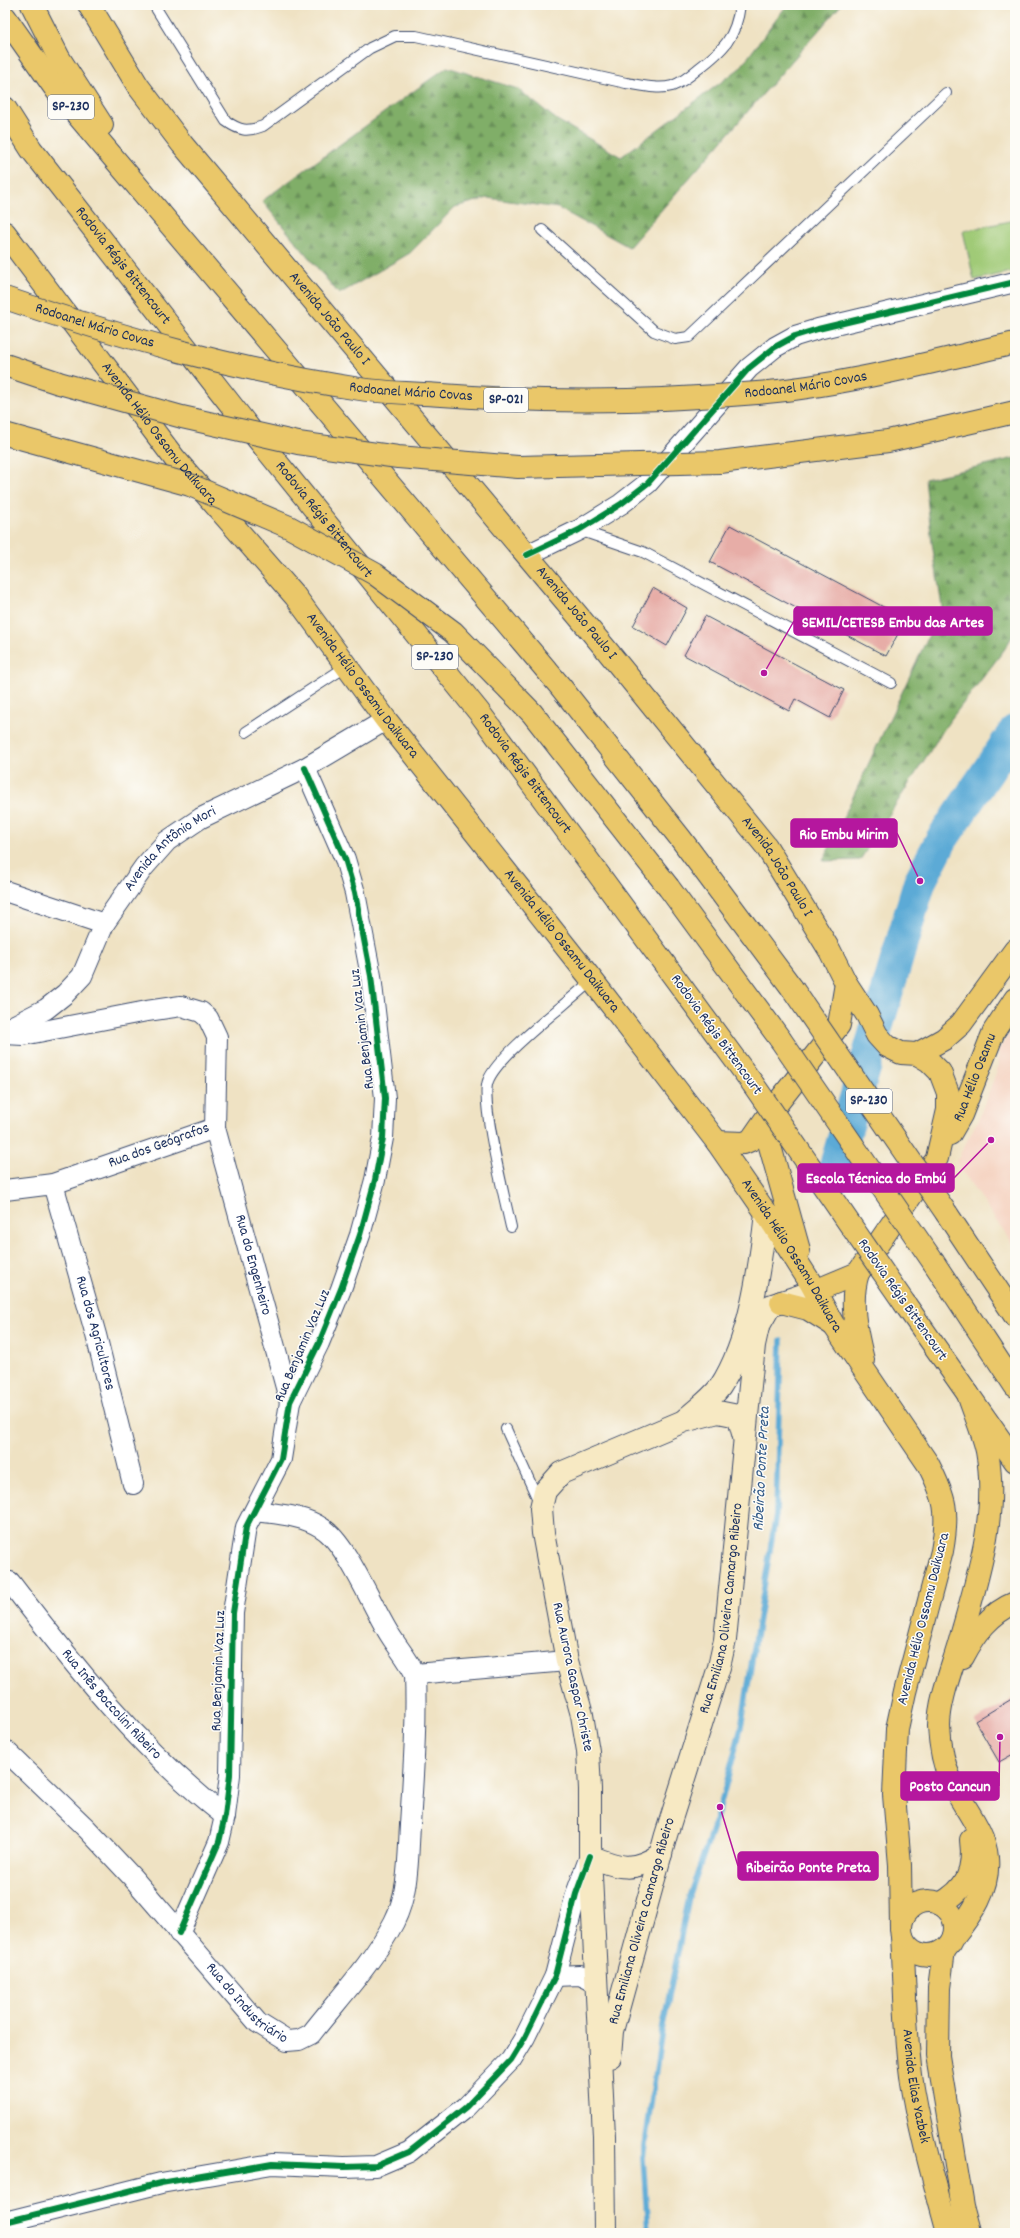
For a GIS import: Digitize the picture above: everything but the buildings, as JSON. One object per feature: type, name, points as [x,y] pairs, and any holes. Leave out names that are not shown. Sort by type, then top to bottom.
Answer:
[{"type":"main road","points":[[32,5],[59,58],[144,192]]},
{"type":"main road","name":"Avenida João Paulo I","points":[[89,5],[98,23],[138,86],[182,144],[657,710],[766,846],[830,950],[846,983],[878,1035],[887,1046],[901,1053],[917,1054],[929,1060],[940,1072],[948,1093],[948,1110],[937,1158]]},
{"type":"main road","name":"SP-230","points":[[5,17],[13,31],[57,91],[144,192],[560,686],[681,839],[792,988],[1015,1316]]},
{"type":"main road","name":"Rodovia Régis Bittencourt","points":[[5,108],[31,149],[248,426],[479,712],[753,1084],[1015,1461]]},
{"type":"main road","name":"Avenida Hélio Ossamu Daikuara","points":[[5,233],[175,459],[295,596],[386,720],[592,980],[716,1142],[766,1213],[812,1286],[833,1324],[928,1464],[940,1487],[946,1508],[946,1527],[942,1551],[905,1692],[898,1729],[894,1795],[900,1864],[902,1932]]},
{"type":"main road","name":"Rodoanel Mário Covas","points":[[5,298],[90,326],[240,366],[361,389],[514,400],[646,399],[758,393],[865,377],[1015,343]]},
{"type":"main road","points":[[5,365],[59,383],[182,417],[298,443],[398,457],[518,467],[720,462],[888,441],[1015,412]]},
{"type":"main road","points":[[5,434],[190,485],[289,527],[375,574],[453,632],[532,713],[669,888],[780,1039],[934,1263],[1015,1386]]},
{"type":"main road","points":[[917,1054],[944,1038],[961,1024],[1015,950]]},
{"type":"main road","points":[[716,1142],[748,1142],[839,1025],[846,983]]},
{"type":"main road","name":"Rua Hélio Osamu","points":[[937,1158],[961,1115],[994,1031],[1015,999]]},
{"type":"main road","points":[[839,1025],[869,1019]]},
{"type":"main road","points":[[684,1421],[718,1389],[733,1365],[750,1306],[766,1213],[769,1114]]},
{"type":"main road","points":[[768,1139],[795,1239],[812,1286]]},
{"type":"main road","points":[[858,1273],[937,1158]]},
{"type":"main road","name":"Avenida Hélio Ossamu Daikuara","points":[[858,1273],[853,1300],[856,1329],[865,1371]]},
{"type":"main road","name":"Rua Emiliana Oliveira Camargo Ribeiro","points":[[604,2136],[612,2031],[661,1854],[725,1640],[744,1437],[754,1345],[758,1327],[770,1306],[812,1286],[858,1273]]},
{"type":"main road","points":[[781,1302],[808,1309],[833,1324]]},
{"type":"main road","points":[[968,1394],[987,1450],[991,1483],[990,1510],[982,1562],[945,1690],[939,1723],[940,1744],[951,1781],[968,1811],[983,1841],[987,1858],[985,1880],[978,1901],[969,1918],[949,1943],[937,1954],[920,1954],[909,1947],[902,1932],[907,1912],[920,1903],[934,1903],[961,1890],[971,1867],[973,1850],[968,1811]]},
{"type":"main road","points":[[541,1508],[545,1491],[561,1473],[684,1421],[718,1412],[726,1413],[739,1419],[744,1437]]},
{"type":"main road","name":"Rua Aurora Gaspar Christe","points":[[541,1508],[543,1532],[567,1661],[582,1715],[588,1751],[595,1982],[604,2136]]},
{"type":"main road","points":[[945,1690],[977,1634],[989,1619],[1004,1608],[1015,1604]]},
{"type":"main road","points":[[590,1856],[622,1867],[646,1864],[661,1854]]},
{"type":"main road","points":[[900,1864],[934,1903],[951,1914],[954,1921],[949,1943]]},
{"type":"main road","name":"Avenida Elias Yazbek","points":[[902,1932],[907,2039],[912,2077],[923,2138],[948,2233]]},
{"type":"main road","name":"Avenida Elias Yazbek","points":[[949,1943],[939,1988],[938,2056],[964,2207],[970,2233]]},
{"type":"main road","points":[[604,2136],[605,2233]]},
{"type":"street","points":[[527,554],[579,530],[622,504],[648,483],[749,368],[775,346],[818,329],[1015,282]]},
{"type":"street","name":"Avenida Antônio Mori","points":[[5,1030],[46,1009],[65,994],[82,976],[104,924],[144,867],[167,841],[201,818],[305,768],[386,720]]},
{"type":"street","name":"Rua Benjamin Vaz Luz","points":[[179,1933],[219,1842],[225,1816],[230,1775],[233,1613],[246,1527],[281,1459],[290,1402],[322,1336],[342,1289],[360,1235],[375,1180],[383,1138],[385,1098],[371,976],[355,893],[345,859],[305,768]]},
{"type":"street","points":[[5,892],[104,924]]},
{"type":"street","name":"Rua dos Geógrafos","points":[[5,1034],[23,1034],[59,1029],[147,1011],[181,1006],[194,1009],[208,1018],[217,1037],[215,1128],[53,1184],[5,1190]]},
{"type":"street","name":"Rua do Engenheiro","points":[[215,1128],[290,1402]]},
{"type":"street","name":"Rua dos Agricultores","points":[[53,1184],[96,1335],[133,1484]]},
{"type":"street","points":[[255,1510],[299,1518],[312,1522],[323,1528],[337,1542],[390,1635],[410,1662],[415,1674],[567,1661]]},
{"type":"street","name":"Rua Inês Boccolini Ribeiro","points":[[10,1582],[105,1702],[153,1754],[190,1789],[225,1816]]},
{"type":"street","name":"Rua do Industriário","points":[[5,1750],[87,1829],[132,1877],[258,2023],[287,2041],[299,2040],[311,2034],[374,1956],[394,1922],[401,1903],[406,1879],[412,1797],[416,1700],[415,1674]]},
{"type":"street","points":[[5,2222],[161,2183],[272,2164],[344,2167],[376,2166],[409,2152],[466,2107],[511,2060],[525,2037],[555,1976],[576,1894],[590,1856]]},
{"type":"street","points":[[555,1976],[580,1975],[595,1982]]},
{"type":"lane","points":[[154,5],[226,121],[238,129],[249,131],[263,126],[370,48],[395,36],[416,36],[626,83],[654,87],[672,86],[690,76],[724,49],[730,40],[739,18],[740,5]]},
{"type":"lane","points":[[542,230],[654,331],[664,336],[683,339],[689,337],[946,93]]},
{"type":"lane","points":[[579,530],[642,552],[891,683]]},
{"type":"lane","points":[[246,732],[325,682],[347,666]]},
{"type":"lane","points":[[511,1226],[486,1107],[487,1082],[491,1074],[510,1052],[592,980]]},
{"type":"lane","points":[[506,1429],[541,1508]]},
{"type":"shaded area","points":[[1015,1027],[1015,1248],[956,1162],[979,1118],[999,1065],[998,1050]]},
{"type":"green space","points":[[787,5],[841,5],[629,247],[558,208],[488,198],[455,207],[410,253],[339,294],[262,201],[447,67],[518,89],[557,120],[621,157],[740,68]]},
{"type":"green space","points":[[1015,220],[1015,271],[974,280],[963,231]]},
{"type":"green space","points":[[1015,458],[1015,632],[1004,650],[948,723],[860,860],[823,861],[942,607],[932,543],[925,479]]},
{"type":"waterway","points":[[831,1181],[920,881],[942,839],[1015,731]]},
{"type":"waterway","name":"Ribeirão Ponte Preta","points":[[648,2233],[643,2158],[661,2036],[689,1897],[720,1807],[741,1728],[776,1514],[781,1340]]},
{"type":"cycle path","points":[[527,555],[579,530],[621,504],[648,483],[749,368],[775,347],[795,336],[818,329],[1015,282]]},
{"type":"cycle path","points":[[179,1933],[219,1842],[225,1816],[230,1775],[233,1613],[246,1527],[281,1459],[290,1402],[319,1343],[341,1289],[360,1235],[375,1180],[383,1138],[385,1098],[371,976],[355,893],[345,859],[305,768]]},
{"type":"cycle path","points":[[5,2222],[161,2183],[272,2164],[344,2167],[376,2166],[409,2152],[466,2107],[511,2060],[525,2037],[555,1976],[576,1894],[590,1856]]},
{"type":"place","name":"SEMIL/CETESB Embu das Artes","points":[[764,673]]},
{"type":"place","name":"Rio Embu Mirim","points":[[920,881]]},
{"type":"place","name":"Escola Técnica do Embú","points":[[991,1140]]},
{"type":"place","name":"Posto Cancun","points":[[1000,1737]]},
{"type":"place","name":"Ribeirão Ponte Preta","points":[[720,1807]]}]
